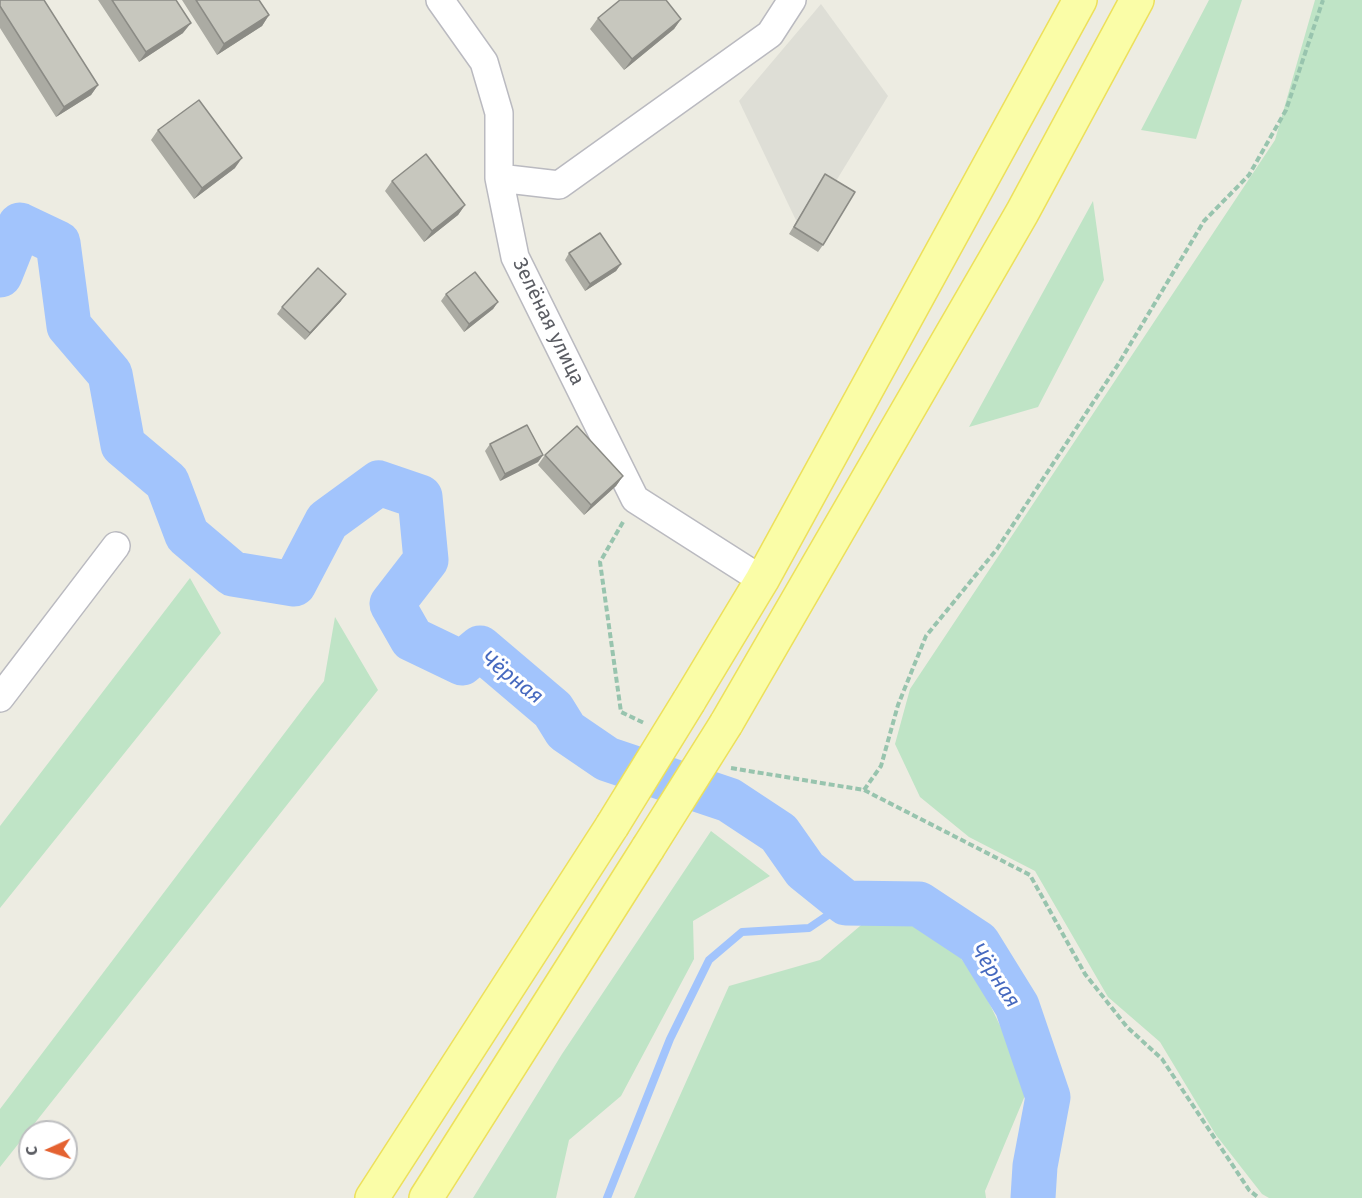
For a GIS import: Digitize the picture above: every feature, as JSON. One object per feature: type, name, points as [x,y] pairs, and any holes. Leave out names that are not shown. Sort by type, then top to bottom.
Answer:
[{"type":"main road","points":[[372,1198],[612,826],[762,580],[1080,0]]},
{"type":"main road","points":[[426,1198],[726,724],[1022,213],[1137,0]]},
{"type":"street","name":"Зелёная улица","points":[[440,0],[484,62],[499,113],[499,178],[515,257],[635,500]]},
{"type":"street","points":[[499,178],[559,184],[770,34],[792,0]]},
{"type":"street","points":[[635,500],[762,580]]},
{"type":"street","points":[[0,698],[116,546]]},
{"type":"path","points":[[864,790],[881,766],[898,705],[926,636],[997,549],[1119,363],[1204,221],[1249,175],[1286,110],[1323,0]]},
{"type":"path","points":[[635,500],[600,562],[621,712],[651,727]]},
{"type":"path","points":[[722,763],[732,768],[864,790],[1030,875],[1085,974],[1127,1027],[1162,1059],[1249,1190],[1259,1198]]},
{"type":"shaded area","points":[[821,4],[888,96],[803,235],[739,101]]},
{"type":"green space","points":[[1209,0],[1242,0],[1196,139],[1141,130]]},
{"type":"green space","points":[[1315,0],[1362,0],[1362,1198],[1269,1198],[1262,1194],[1216,1135],[1160,1042],[1108,997],[1035,871],[969,837],[920,797],[895,744],[910,689],[1275,140]]},
{"type":"green space","points":[[1093,201],[1104,280],[1038,407],[969,427]]},
{"type":"green space","points":[[190,578],[221,633],[0,908],[0,826]]},
{"type":"green space","points":[[335,617],[378,690],[37,1120],[18,1120],[18,1144],[0,1167],[0,1109],[324,681]]},
{"type":"green space","points":[[711,831],[770,876],[693,921],[694,959],[621,1096],[569,1140],[556,1198],[473,1198],[562,1054]]},
{"type":"green space","points":[[873,915],[932,917],[982,988],[1029,1086],[985,1191],[986,1198],[634,1198],[729,986],[820,960]]},
{"type":"building","points":[[0,0],[44,0],[98,85],[64,107],[0,6]]},
{"type":"building","points":[[112,0],[176,0],[191,23],[146,52]]},
{"type":"building","points":[[196,0],[259,0],[269,15],[224,44]]},
{"type":"building","points":[[620,0],[666,0],[681,19],[632,59],[598,18]]},
{"type":"building","points":[[199,100],[242,158],[202,188],[158,130]]},
{"type":"building","points":[[426,154],[465,205],[432,231],[392,181]]},
{"type":"building","points":[[825,174],[855,192],[823,245],[794,227]]},
{"type":"building","points":[[600,233],[621,264],[590,284],[569,253]]},
{"type":"building","points":[[318,268],[346,294],[310,333],[282,307]]},
{"type":"building","points":[[475,272],[498,302],[469,324],[446,294]]},
{"type":"building","points":[[527,425],[543,455],[505,474],[490,444]]},
{"type":"building","points":[[577,426],[623,476],[591,505],[545,455]]},
{"type":"waterway","name":"Чёрная","points":[[0,275],[20,225],[58,243],[69,326],[110,374],[123,445],[167,482],[187,535],[233,574],[294,584],[327,521],[379,483],[420,497],[426,560],[392,604],[412,639],[462,663],[480,648],[553,710],[566,731],[607,759],[729,800],[779,833],[805,870],[846,903],[919,904],[978,943],[1017,1006],[1048,1097],[1035,1166],[1033,1198]]},
{"type":"waterway","points":[[607,1198],[670,1039],[709,960],[742,932],[809,928],[846,903]]}]
